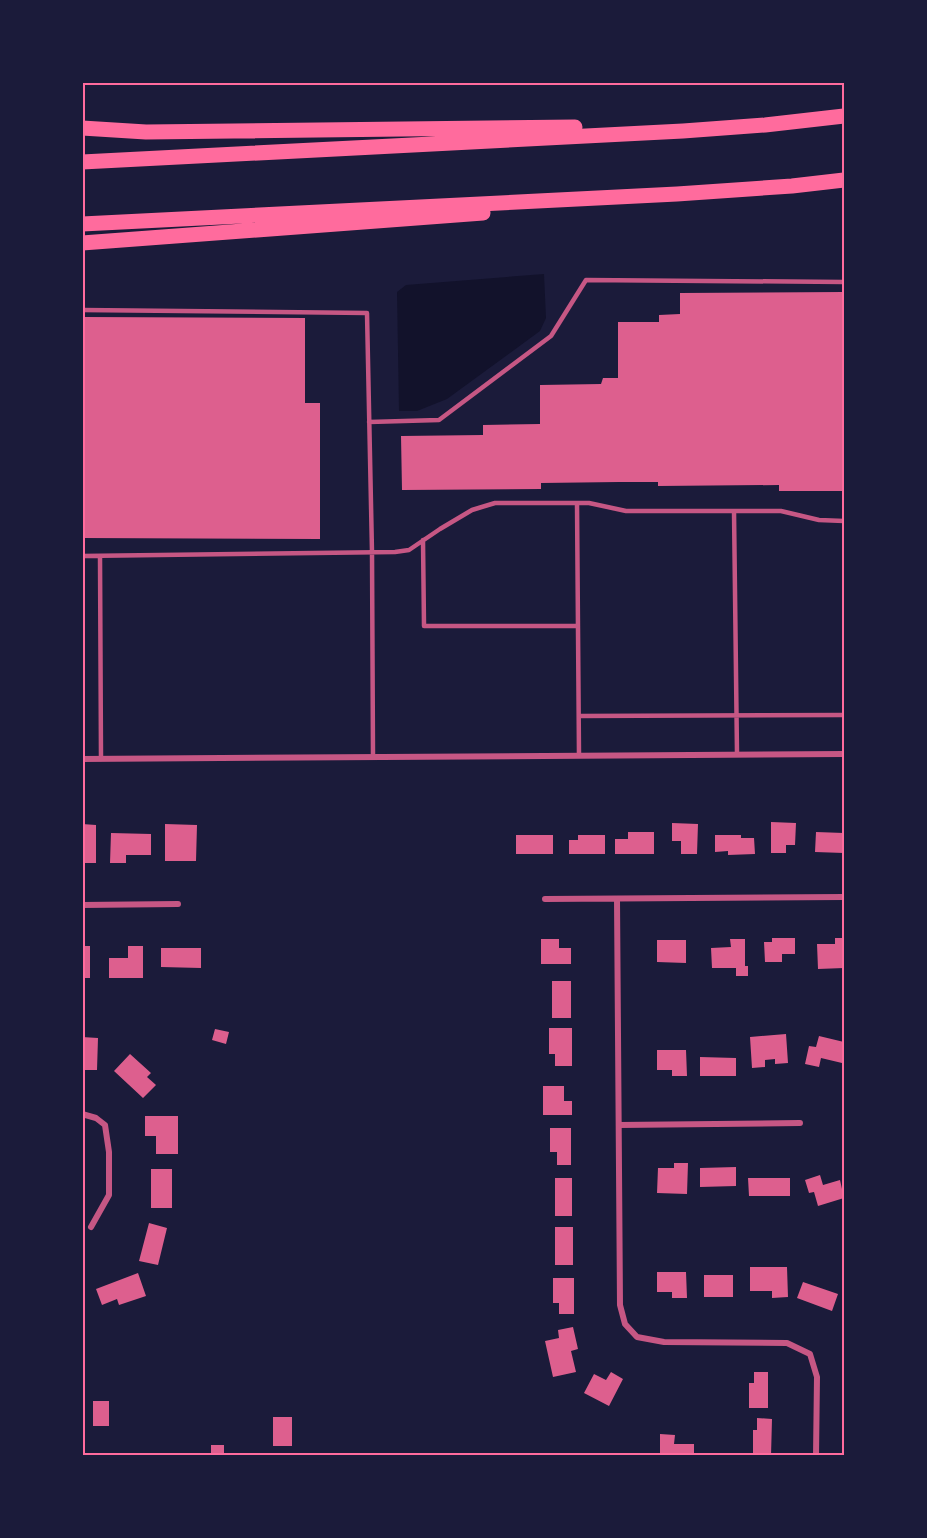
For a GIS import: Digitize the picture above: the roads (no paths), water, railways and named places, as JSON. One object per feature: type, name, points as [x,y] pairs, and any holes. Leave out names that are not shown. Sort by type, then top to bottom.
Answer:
[{"type":"highway","points":[[82,162],[683,131],[844,116]]},
{"type":"highway","points":[[82,128],[146,132],[583,127],[683,131]]},
{"type":"highway","points":[[82,224],[677,194],[844,180]]},
{"type":"highway","points":[[82,243],[560,208],[677,194]]},
{"type":"street","points":[[82,759],[844,753]]},
{"type":"street","points":[[545,899],[844,897]]},
{"type":"street","points":[[617,899],[620,1305],[625,1324],[637,1337],[664,1342],[787,1343],[810,1354],[817,1377],[816,1455]]},
{"type":"street","points":[[82,905],[178,904]]},
{"type":"street","points":[[82,1114],[96,1118],[105,1125],[109,1152],[109,1195],[91,1227]]},
{"type":"street","points":[[619,1125],[800,1123]]},
{"type":"lane","points":[[369,422],[439,420],[551,336],[586,280],[844,282]]},
{"type":"lane","points":[[82,310],[367,313],[373,757]]},
{"type":"lane","points":[[82,556],[395,552],[409,550],[472,510],[495,503],[589,503],[626,511],[782,511],[819,520],[844,521]]},
{"type":"lane","points":[[577,503],[579,756]]},
{"type":"lane","points":[[734,511],[737,754]]},
{"type":"lane","points":[[423,540],[424,626],[578,626]]},
{"type":"lane","points":[[100,556],[101,759]]},
{"type":"lane","points":[[579,716],[844,715]]}]
